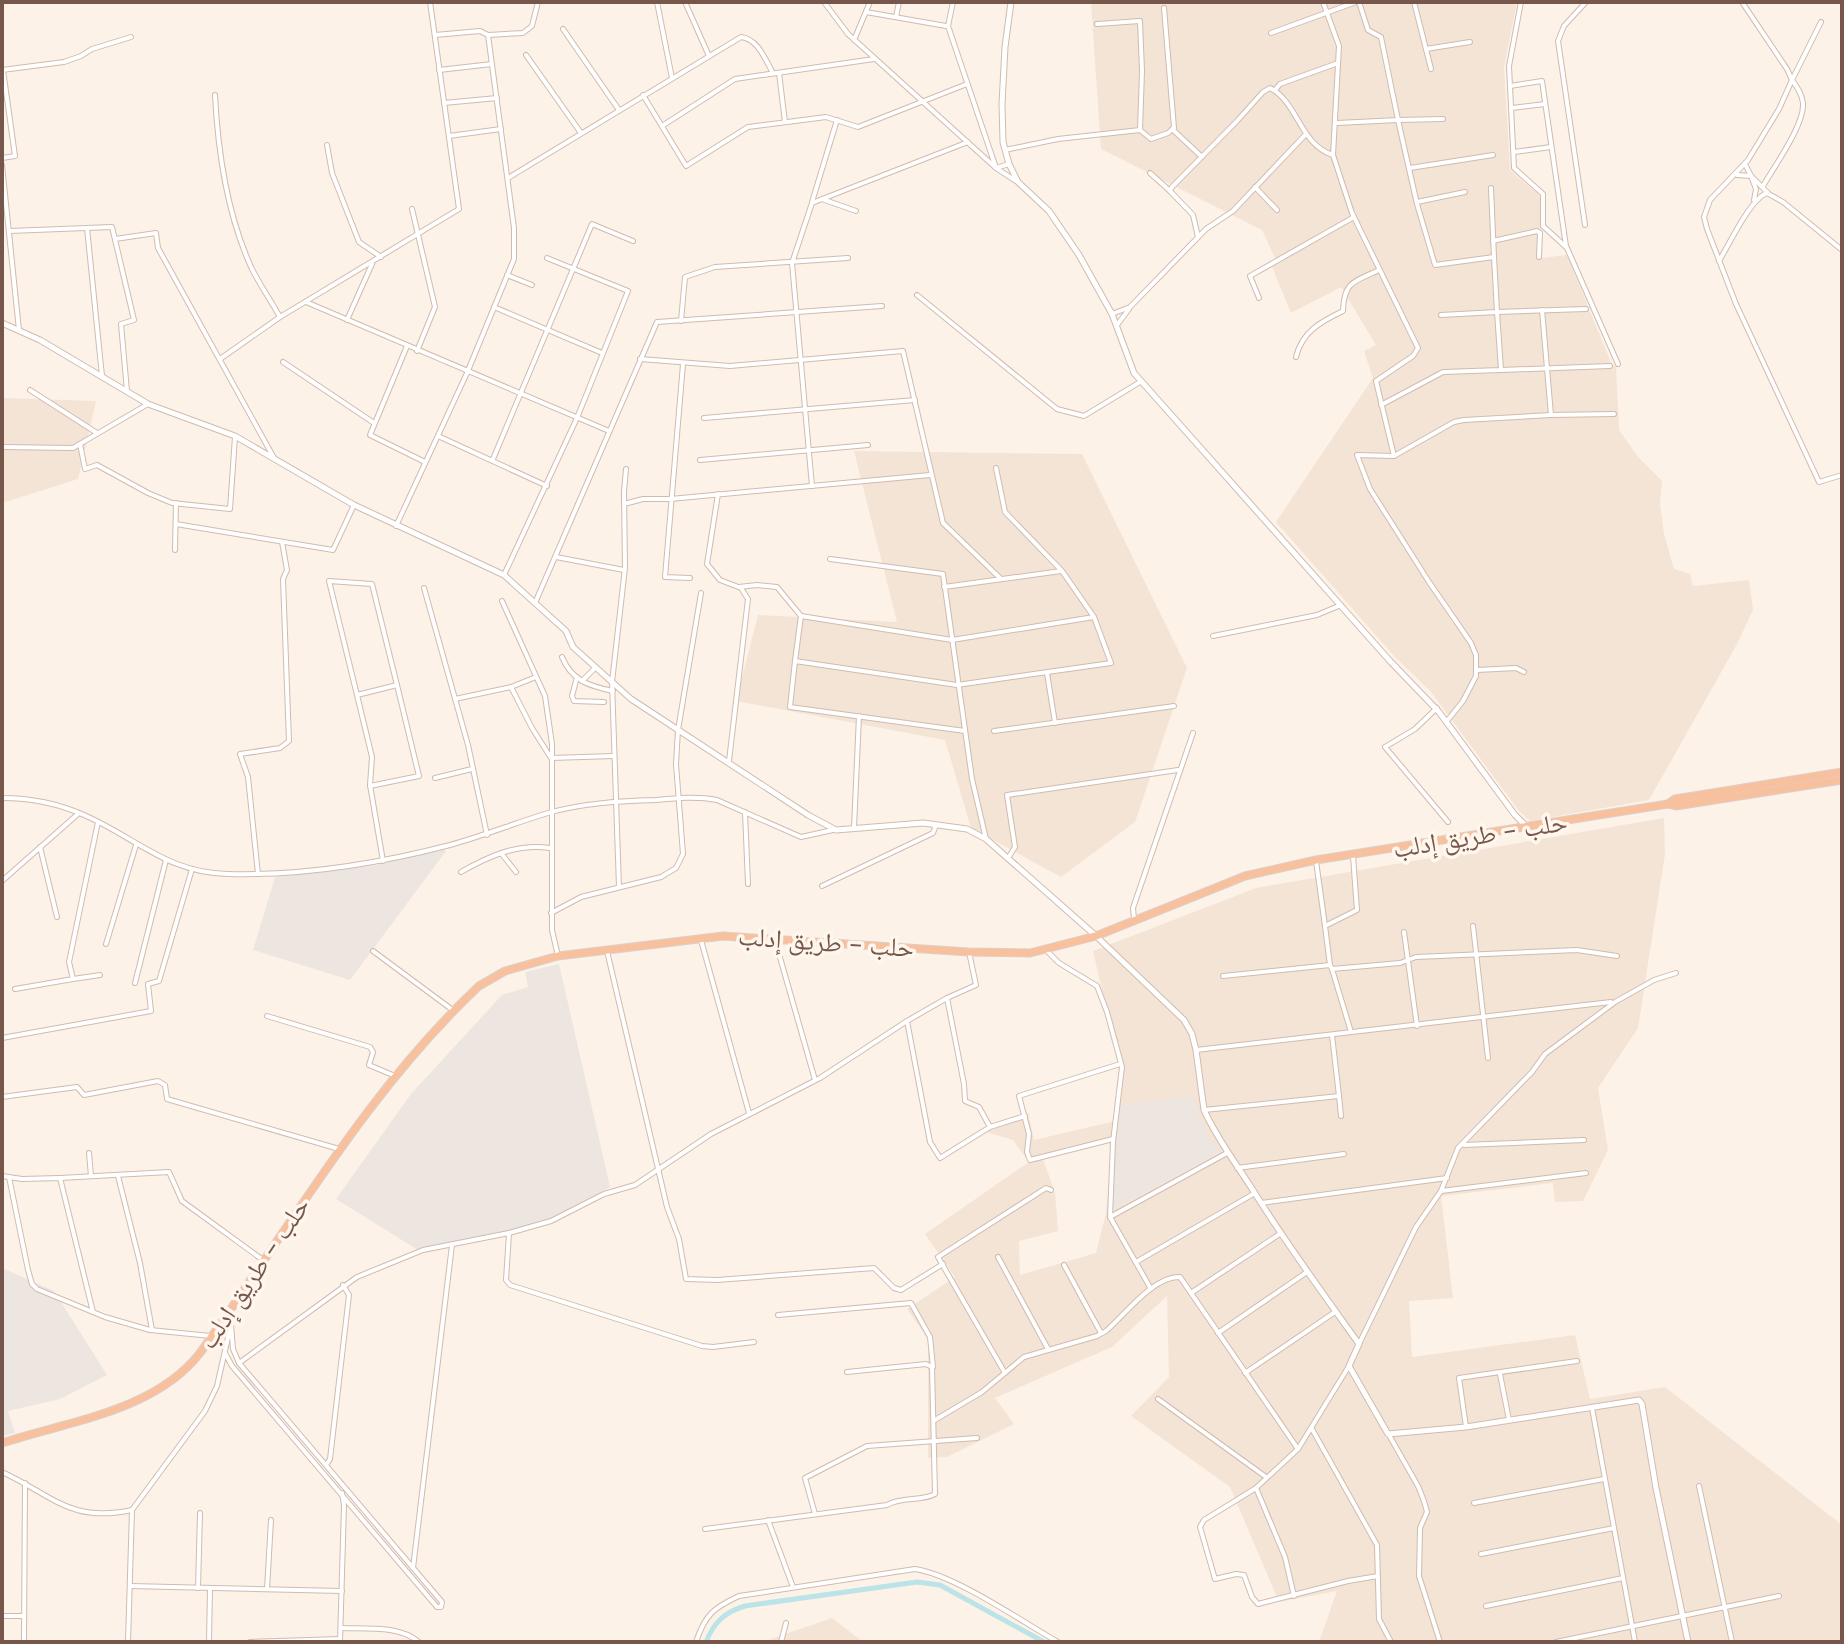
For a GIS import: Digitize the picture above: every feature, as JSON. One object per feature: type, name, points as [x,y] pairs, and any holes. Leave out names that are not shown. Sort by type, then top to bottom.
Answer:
[{"type":"highway","points":[[1668,804],[1675,799],[1842,772]]},
{"type":"highway","points":[[1790,788],[1788,784],[1820,775]]},
{"type":"highway","name":"حلب - طريق إدلب","points":[[2,1443],[148,1396],[190,1367],[228,1320],[263,1261],[339,1149],[395,1076],[454,1011],[492,976],[521,965],[606,949],[723,936],[1010,954],[1045,950],[1096,936],[1245,876],[1316,860],[1668,804],[1676,806],[1842,780]]},
{"type":"street","points":[[220,359],[280,317],[459,209],[431,2]]},
{"type":"street","points":[[435,35],[480,31],[488,35],[523,33],[532,26],[538,2]]},
{"type":"street","points":[[657,2],[672,78]]},
{"type":"street","points":[[685,2],[709,56]]},
{"type":"street","points":[[824,2],[854,40],[874,59],[1049,211],[1079,255],[1112,314],[1131,368],[1140,382],[1390,661],[1437,708],[1515,815],[1528,828]]},
{"type":"street","points":[[854,40],[870,2]]},
{"type":"street","points":[[896,17],[899,2]]},
{"type":"street","points":[[953,2],[948,26],[996,168]]},
{"type":"street","points":[[1011,2],[1003,77],[1002,126],[1005,150],[1018,182]]},
{"type":"street","points":[[1323,2],[1338,41],[1337,123],[1333,155],[1354,217],[1418,348],[1413,356],[1376,381],[1394,456]]},
{"type":"street","points":[[1271,33],[1357,2],[1368,30],[1382,39],[1417,202],[1435,265],[1494,257]]},
{"type":"street","points":[[1414,2],[1431,69]]},
{"type":"street","points":[[1521,2],[1509,66],[1514,168],[1543,194],[1543,226],[1567,248]]},
{"type":"street","points":[[1585,225],[1558,41],[1564,26],[1586,2]]},
{"type":"street","points":[[1742,2],[1787,69],[1800,91],[1803,104],[1802,118],[1763,186]]},
{"type":"street","points":[[1005,150],[1058,139],[1140,130],[1151,139],[1168,133],[1172,129],[1173,98],[1164,8]]},
{"type":"street","points":[[866,12],[948,26]]},
{"type":"street","points":[[1097,24],[1140,21],[1140,130]]},
{"type":"street","points":[[1821,22],[1779,109],[1745,164],[1710,200],[1704,217],[1736,304],[1819,482],[1842,475]]},
{"type":"street","points":[[563,29],[619,110]]},
{"type":"street","points":[[396,526],[467,373],[514,259],[514,228],[488,35]]},
{"type":"street","points":[[2,158],[15,156],[3,70],[64,62],[131,37]]},
{"type":"street","points":[[508,178],[741,37],[748,38],[760,49],[776,72],[785,122]]},
{"type":"street","points":[[1426,49],[1470,42]]},
{"type":"street","points":[[526,55],[581,133]]},
{"type":"street","points":[[662,126],[735,79],[874,59]]},
{"type":"street","points":[[1275,90],[1280,84],[1338,63]]},
{"type":"street","points":[[439,70],[492,64]]},
{"type":"street","points":[[1510,86],[1542,81],[1567,248],[1618,364]]},
{"type":"street","points":[[643,95],[686,166],[748,127],[826,117],[858,127],[967,84]]},
{"type":"street","points":[[1170,191],[1270,88],[1285,102],[1306,134],[1333,155]]},
{"type":"street","points":[[215,95],[229,202],[253,271],[280,317]]},
{"type":"street","points":[[444,103],[497,98]]},
{"type":"street","points":[[1511,108],[1545,104]]},
{"type":"street","points":[[1337,123],[1443,119]]},
{"type":"street","points":[[812,486],[792,263],[837,120]]},
{"type":"street","points":[[449,136],[501,129]]},
{"type":"street","points":[[1172,129],[1202,157]]},
{"type":"street","points":[[1117,325],[1130,307],[1198,237],[1233,211],[1306,134]]},
{"type":"street","points":[[812,203],[968,142]]},
{"type":"street","points":[[327,145],[332,173],[359,242],[381,257]]},
{"type":"street","points":[[1514,152],[1551,147]]},
{"type":"street","points":[[1410,168],[1493,155]]},
{"type":"street","points":[[996,168],[1009,164]]},
{"type":"street","points":[[1745,164],[1756,189],[1754,204]]},
{"type":"street","points":[[2,165],[19,331]]},
{"type":"street","points":[[1150,173],[1190,210],[1198,237]]},
{"type":"street","points":[[1735,175],[1751,176],[1770,195],[1842,250]]},
{"type":"street","points":[[1255,187],[1277,210]]},
{"type":"street","points":[[1491,188],[1501,370]]},
{"type":"street","points":[[1417,202],[1465,192]]},
{"type":"street","points":[[1719,261],[1760,195],[1770,195]]},
{"type":"street","points":[[822,199],[856,211]]},
{"type":"street","points":[[412,209],[435,307],[417,351]]},
{"type":"street","points":[[1259,298],[1250,276],[1354,217]]},
{"type":"street","points":[[493,459],[592,224],[633,241]]},
{"type":"street","points":[[9,231],[112,227],[134,320],[121,324],[127,391]]},
{"type":"street","points":[[87,228],[102,376]]},
{"type":"street","points":[[1493,241],[1537,231],[1540,233],[1539,257]]},
{"type":"street","points":[[115,239],[156,233],[158,248],[276,460]]},
{"type":"street","points":[[504,575],[577,418],[628,291],[547,258]]},
{"type":"street","points":[[681,321],[685,277],[715,267],[848,258]]},
{"type":"street","points":[[347,320],[373,262]]},
{"type":"street","points":[[1296,357],[1300,340],[1326,319],[1343,311],[1343,293],[1349,285],[1379,270]]},
{"type":"street","points":[[507,275],[532,285]]},
{"type":"street","points":[[917,295],[1057,409],[1084,416],[1140,382]]},
{"type":"street","points":[[306,302],[609,431]]},
{"type":"street","points":[[535,603],[657,322],[882,306]]},
{"type":"street","points":[[494,307],[603,353]]},
{"type":"street","points":[[1112,314],[1130,307]]},
{"type":"street","points":[[1441,315],[1586,309]]},
{"type":"street","points":[[1542,310],[1551,415]]},
{"type":"street","points":[[2,323],[148,404],[235,436],[354,505],[504,575],[566,631],[573,647],[631,699],[808,815],[836,830]]},
{"type":"street","points":[[407,346],[370,435],[426,463]]},
{"type":"street","points":[[640,359],[730,366],[903,351],[943,523],[1001,579]]},
{"type":"street","points":[[283,362],[374,423]]},
{"type":"street","points":[[683,364],[665,577],[690,578]]},
{"type":"street","points":[[1381,405],[1443,372],[1610,366]]},
{"type":"street","points":[[30,390],[97,433]]},
{"type":"street","points":[[704,418],[915,400]]},
{"type":"street","points":[[2,447],[73,448],[148,404]]},
{"type":"street","points":[[1447,721],[1463,701],[1477,670],[1476,655],[1370,489],[1357,457],[1360,453],[1394,456],[1454,422],[1614,414]]},
{"type":"street","points":[[80,444],[85,469],[97,465],[148,493],[176,503],[230,509],[235,436]]},
{"type":"street","points":[[438,436],[547,486]]},
{"type":"street","points":[[700,460],[868,445]]},
{"type":"street","points":[[795,661],[957,685],[1111,663],[1094,617],[1062,571],[1005,512],[996,468]]},
{"type":"street","points":[[619,887],[612,682],[624,570],[626,469]]},
{"type":"street","points":[[624,504],[643,499],[930,475]]},
{"type":"street","points":[[718,494],[707,564],[716,578],[739,587],[748,599],[729,761]]},
{"type":"street","points":[[175,550],[176,503]]},
{"type":"street","points":[[176,524],[333,550],[354,505]]},
{"type":"street","points":[[258,874],[248,777],[240,754],[280,748],[289,741],[283,579],[287,570],[282,542]]},
{"type":"street","points":[[556,557],[624,570]]},
{"type":"street","points":[[830,559],[943,574],[957,685],[986,839]]},
{"type":"street","points":[[944,587],[1062,571]]},
{"type":"street","points":[[370,786],[419,776],[372,584],[329,581],[372,757],[370,786],[383,861]]},
{"type":"street","points":[[739,587],[777,587],[801,616],[952,640],[1094,617]]},
{"type":"street","points":[[424,588],[455,699],[487,835]]},
{"type":"street","points":[[551,913],[581,897],[661,877],[676,868],[683,854],[676,764],[678,730],[701,593]]},
{"type":"street","points":[[502,601],[545,696],[549,718],[551,913],[558,956]]},
{"type":"street","points":[[1213,636],[1317,615],[1341,605]]},
{"type":"street","points":[[801,616],[790,707],[965,731]]},
{"type":"street","points":[[562,657],[568,671],[579,679],[613,691]]},
{"type":"street","points":[[596,667],[579,679],[572,696],[574,701],[604,702]]},
{"type":"street","points":[[1477,670],[1516,668],[1524,672]]},
{"type":"street","points":[[1047,673],[1055,723]]},
{"type":"street","points":[[455,699],[511,687],[536,677]]},
{"type":"street","points":[[357,695],[397,685]]},
{"type":"street","points":[[511,687],[551,758]]},
{"type":"street","points":[[994,731],[1174,706]]},
{"type":"street","points":[[1437,708],[1415,729],[1385,747],[1448,822]]},
{"type":"street","points":[[854,828],[859,716]]},
{"type":"street","points":[[1135,921],[1133,908],[1193,733]]},
{"type":"street","points":[[551,758],[614,756]]},
{"type":"street","points":[[435,778],[472,769]]},
{"type":"street","points":[[1008,858],[1015,847],[1007,795],[1178,770]]},
{"type":"street","points":[[2,798],[29,798],[79,813],[166,860],[192,869],[224,874],[313,871],[383,861],[487,835],[550,813],[615,802],[680,798],[717,800],[801,837],[836,830],[923,823],[967,829],[986,839],[1008,858],[1184,1020],[1196,1050],[1204,1110],[1227,1153],[1359,1344]]},
{"type":"street","points":[[745,812],[748,884]]},
{"type":"street","points":[[2,881],[79,813]]},
{"type":"street","points":[[73,979],[69,962],[98,822]]},
{"type":"street","points":[[822,886],[933,833],[936,825]]},
{"type":"street","points":[[106,944],[136,845]]},
{"type":"street","points":[[461,872],[511,849],[533,845],[550,848]]},
{"type":"street","points":[[40,847],[57,917]]},
{"type":"street","points":[[501,853],[516,872]]},
{"type":"street","points":[[1325,926],[1357,910],[1353,856]]},
{"type":"street","points":[[135,983],[166,860]]},
{"type":"street","points":[[1316,860],[1331,967],[1352,1032]]},
{"type":"street","points":[[2,1038],[151,1011],[148,984],[159,981],[192,869]]},
{"type":"street","points":[[1473,926],[1488,1058]]},
{"type":"street","points":[[1404,932],[1417,1026]]},
{"type":"street","points":[[700,938],[749,1113]]},
{"type":"street","points":[[774,938],[815,1080]]},
{"type":"street","points":[[606,949],[658,1171],[681,1247],[686,1279],[717,1280],[874,1268],[894,1288],[901,1290],[943,1264]]},
{"type":"street","points":[[1045,950],[1059,963],[1089,979],[1100,989],[1121,1064],[1113,1139],[1110,1217],[1151,1289]]},
{"type":"street","points":[[1223,976],[1416,957],[1577,950],[1617,956]]},
{"type":"street","points":[[373,951],[454,1011]]},
{"type":"street","points":[[239,1363],[357,1277],[417,1253],[551,1221],[604,1194],[635,1185],[711,1134],[815,1080],[907,1021],[976,985],[969,952]]},
{"type":"street","points":[[1378,1576],[1258,1604],[1244,1575],[1215,1579],[1200,1527],[1204,1520],[1256,1488],[1298,1449],[1312,1429],[1349,1366],[1416,1227],[1441,1191],[1458,1148],[1532,1072],[1545,1054],[1615,1002],[1654,980],[1676,973]]},
{"type":"street","points":[[15,989],[100,975]]},
{"type":"street","points":[[947,998],[965,1101],[979,1107],[990,1127]]},
{"type":"street","points":[[1196,1050],[1615,1002]]},
{"type":"street","points":[[267,1016],[370,1047],[373,1052],[369,1065],[395,1076]]},
{"type":"street","points":[[907,1021],[930,1142],[940,1158],[990,1127],[1025,1116]]},
{"type":"street","points":[[1332,1035],[1341,1116]]},
{"type":"street","points":[[1113,1139],[1030,1160],[1025,1116],[1019,1096],[1121,1064]]},
{"type":"street","points":[[2,1097],[77,1087],[84,1095],[158,1081],[165,1085],[167,1099],[339,1149]]},
{"type":"street","points":[[1204,1110],[1339,1096]]},
{"type":"street","points":[[1462,1145],[1584,1140]]},
{"type":"street","points":[[89,1153],[91,1176]]},
{"type":"street","points":[[1110,1217],[1227,1153]]},
{"type":"street","points":[[1237,1168],[1344,1154]]},
{"type":"street","points":[[2,1176],[60,1178],[169,1172],[182,1201],[263,1261]]},
{"type":"street","points":[[1441,1191],[1586,1173]]},
{"type":"street","points":[[118,1176],[144,1279],[152,1330]]},
{"type":"street","points":[[9,1177],[32,1284],[37,1289],[93,1312],[152,1330],[212,1336]]},
{"type":"street","points":[[60,1178],[93,1312]]},
{"type":"street","points":[[1261,1203],[1447,1178]]},
{"type":"street","points":[[1005,1373],[938,1257],[1046,1188],[1051,1190]]},
{"type":"street","points":[[1136,1262],[1255,1193]]},
{"type":"street","points":[[509,1233],[506,1280],[510,1285],[702,1346],[754,1342]]},
{"type":"street","points":[[1191,1293],[1281,1233]]},
{"type":"street","points":[[413,1568],[452,1245]]},
{"type":"street","points":[[998,1257],[1048,1349]]},
{"type":"street","points":[[1064,1265],[1101,1333]]},
{"type":"street","points":[[1218,1333],[1307,1272]]},
{"type":"street","points":[[935,1420],[982,1392],[1024,1357],[1101,1333],[1151,1289],[1180,1277],[1298,1449]]},
{"type":"street","points":[[326,1465],[330,1459],[349,1295],[343,1285]]},
{"type":"street","points":[[705,1529],[887,1505],[897,1499],[935,1494],[930,1337],[911,1303],[778,1315]]},
{"type":"street","points":[[1245,1373],[1336,1311]]},
{"type":"street","points":[[128,1642],[132,1510],[205,1411],[217,1386],[225,1353],[228,1320]]},
{"type":"street","points":[[225,1353],[232,1366],[437,1607],[441,1607],[442,1602],[239,1363],[228,1320]]},
{"type":"street","points":[[1466,1427],[1459,1378],[1577,1361]]},
{"type":"street","points":[[847,1372],[926,1364],[932,1367],[933,1373]]},
{"type":"street","points":[[1349,1366],[1424,1501],[1427,1512],[1420,1528],[1419,1576],[1440,1642]]},
{"type":"street","points":[[1500,1374],[1509,1420]]},
{"type":"street","points":[[1158,1399],[1266,1477]]},
{"type":"street","points":[[1388,1434],[1466,1427],[1639,1400],[1688,1642]]},
{"type":"street","points":[[1592,1408],[1635,1642]]},
{"type":"street","points":[[1312,1429],[1377,1545],[1379,1619],[1391,1642]]},
{"type":"street","points":[[815,1514],[805,1478],[867,1446],[977,1438]]},
{"type":"street","points":[[2,1472],[86,1514],[132,1510]]},
{"type":"street","points":[[1474,1503],[1604,1479]]},
{"type":"street","points":[[24,1642],[25,1483]]},
{"type":"street","points":[[250,1642],[340,1641],[342,1483]]},
{"type":"street","points":[[1699,1486],[1732,1642]]},
{"type":"street","points":[[1256,1488],[1285,1557],[1294,1596]]},
{"type":"street","points":[[198,1588],[200,1513]]},
{"type":"street","points":[[267,1589],[271,1520]]},
{"type":"street","points":[[768,1520],[793,1587]]},
{"type":"street","points":[[1481,1554],[1614,1528]]},
{"type":"street","points":[[696,1642],[702,1624],[716,1607],[739,1596],[915,1569],[952,1582],[1058,1642]]},
{"type":"street","points":[[1486,1606],[1623,1578]]},
{"type":"street","points":[[130,1586],[342,1591]]},
{"type":"street","points":[[209,1642],[210,1588]]},
{"type":"street","points":[[1556,1642],[1779,1596]]},
{"type":"street","points":[[2,1616],[24,1616]]},
{"type":"street","points":[[781,1642],[786,1623]]},
{"type":"street","points":[[341,1628],[399,1631],[419,1642]]},
{"type":"shaded area","points":[[1091,2],[1517,2],[1504,67],[1510,170],[1540,196],[1541,258],[1567,255],[1612,365],[1616,366],[1619,430],[1639,458],[1662,481],[1660,504],[1664,534],[1674,569],[1690,574],[1693,586],[1749,580],[1753,610],[1649,800],[1530,821],[1519,811],[1431,692],[1395,657],[1276,522],[1373,378],[1364,351],[1376,345],[1341,287],[1291,313],[1270,262],[1275,258],[1262,230],[1101,149]]},
{"type":"shaded area","points":[[2,398],[96,401],[78,479],[2,503]]},
{"type":"shaded area","points":[[854,451],[1082,454],[1187,668],[1135,822],[1061,877],[971,828],[945,740],[736,701],[758,615],[897,622]]},
{"type":"shaded area","points":[[1664,818],[1665,854],[1638,1028],[1598,1088],[1608,1150],[1583,1201],[1555,1202],[1553,1183],[1441,1196],[1453,1298],[1409,1301],[1412,1357],[1575,1335],[1590,1399],[1665,1387],[1842,1525],[1842,1642],[1319,1642],[1337,1591],[1279,1602],[1230,1487],[1131,1416],[1169,1377],[1167,1296],[1112,1347],[995,1398],[1014,1424],[947,1457],[928,1458],[928,1339],[907,1309],[955,1277],[925,1234],[1029,1162],[1013,1140],[986,1132],[986,1128],[1028,1113],[1034,1140],[1115,1121],[1112,1142],[1043,1159],[1055,1193],[1058,1231],[1019,1241],[1020,1275],[1096,1253],[1106,1213],[1220,1152],[1116,1106],[1119,1066],[1093,951],[1256,888]]},
{"type":"shaded area","points":[[442,849],[446,851],[350,980],[253,950],[275,877],[372,866]]},
{"type":"shaded area","points":[[559,964],[610,1187],[547,1223],[418,1250],[336,1199],[411,1094],[502,995],[528,987],[525,972]]},
{"type":"shaded area","points":[[1194,1096],[1202,1122],[1220,1152],[1106,1213],[1116,1106]]},
{"type":"shaded area","points":[[2,1268],[54,1291],[107,1375],[60,1399],[8,1411],[15,1433],[2,1436]]},
{"type":"shaded area","points":[[832,1618],[863,1642],[762,1642]]},
{"type":"waterway","points":[[706,1642],[721,1619],[745,1606],[917,1582],[940,1585],[1044,1642]]}]
